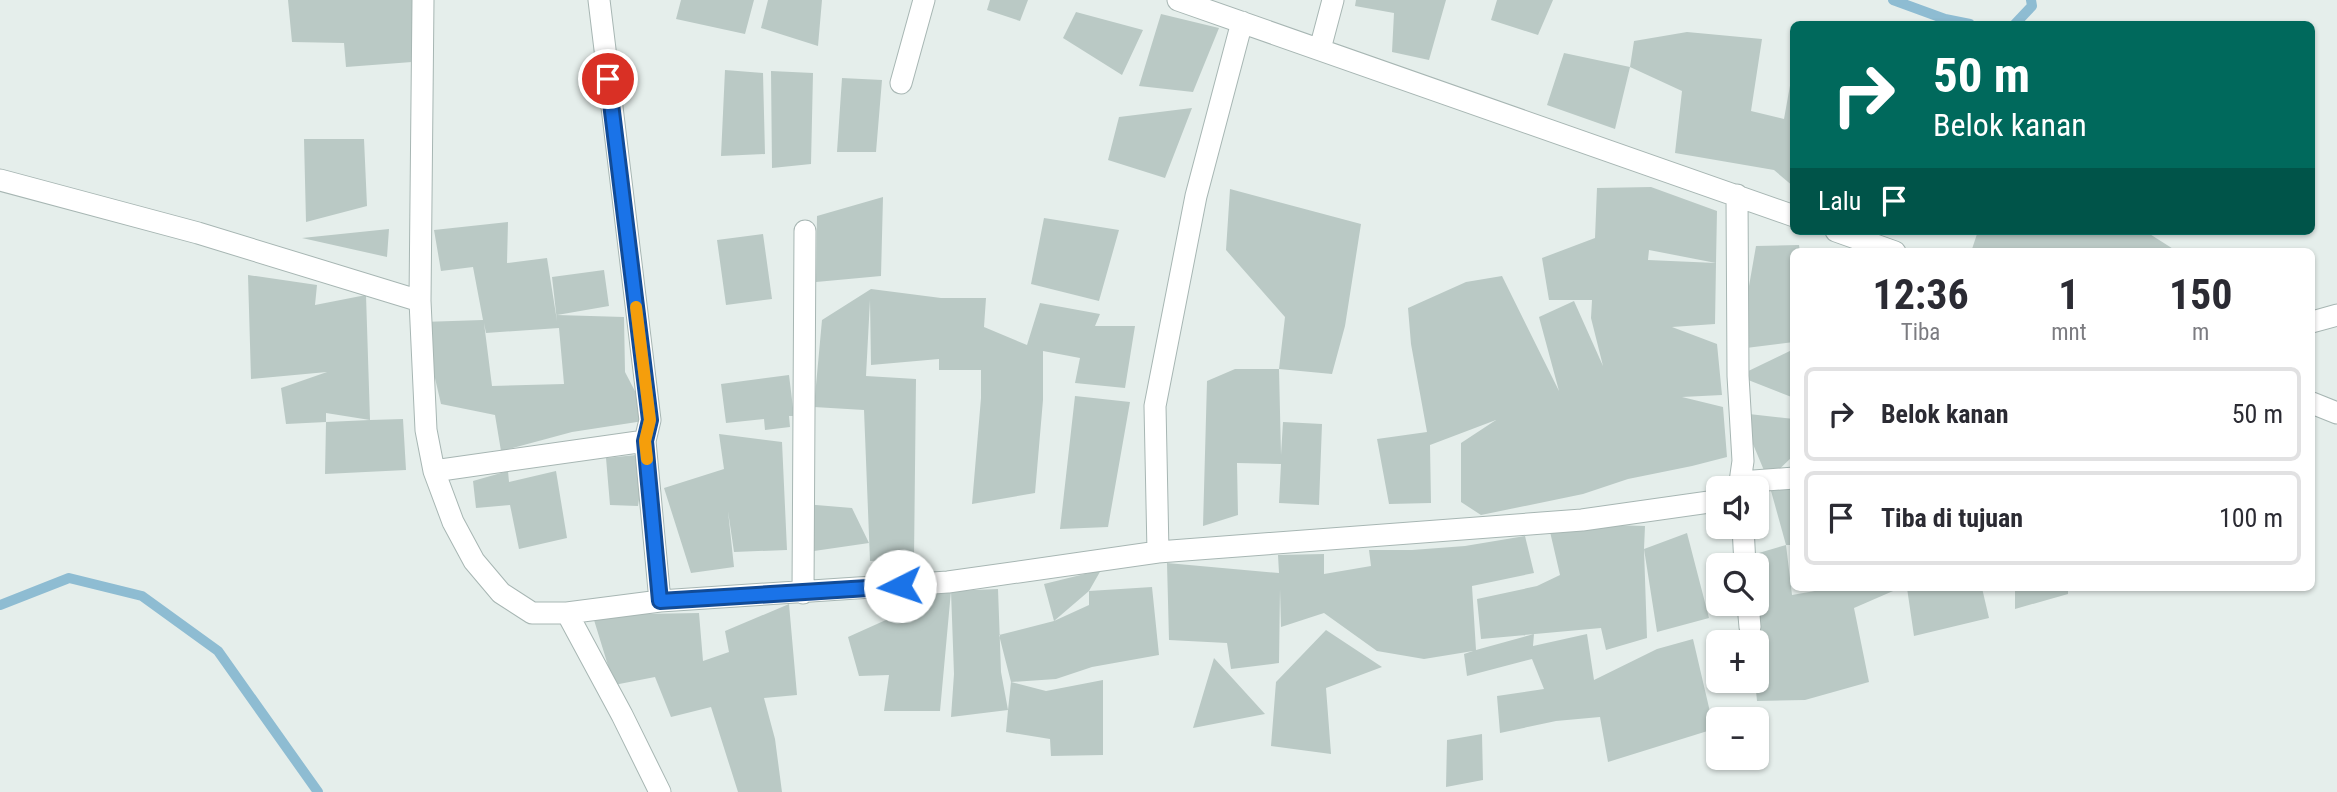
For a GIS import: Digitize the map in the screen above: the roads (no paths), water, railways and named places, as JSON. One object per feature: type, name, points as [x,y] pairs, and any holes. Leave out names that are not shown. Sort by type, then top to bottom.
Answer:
[{"type":"street","points":[[423,0],[420,300],[426,430],[434,471],[453,522],[474,561],[500,593],[532,613],[567,613],[660,601],[948,582],[1158,552],[1582,520],[1706,502]]},
{"type":"street","points":[[598,0],[650,420],[645,441],[660,601]]},
{"type":"street","points":[[901,83],[924,0]]},
{"type":"street","points":[[1178,0],[1790,215]]},
{"type":"street","points":[[1320,49],[1333,0]]},
{"type":"street","points":[[1158,552],[1155,406],[1196,196],[1242,22]]},
{"type":"street","points":[[0,180],[198,233],[420,300]]},
{"type":"street","points":[[1737,195],[1738,376],[1743,461],[1740,476]]},
{"type":"street","points":[[803,593],[805,231]]},
{"type":"street","points":[[1847,235],[1884,248]]},
{"type":"street","points":[[2315,321],[2337,315]]},
{"type":"street","points":[[2315,404],[2337,413]]},
{"type":"street","points":[[434,471],[645,441]]},
{"type":"street","points":[[1769,482],[1790,479]]},
{"type":"street","points":[[567,613],[660,792]]},
{"type":"street","points":[[1749,616],[1750,627]]},
{"type":"waterway","points":[[1893,0],[1955,21]]},
{"type":"waterway","points":[[2018,21],[2032,6],[2031,0]]},
{"type":"waterway","points":[[0,605],[69,578],[142,596],[218,651],[318,792]]}]
